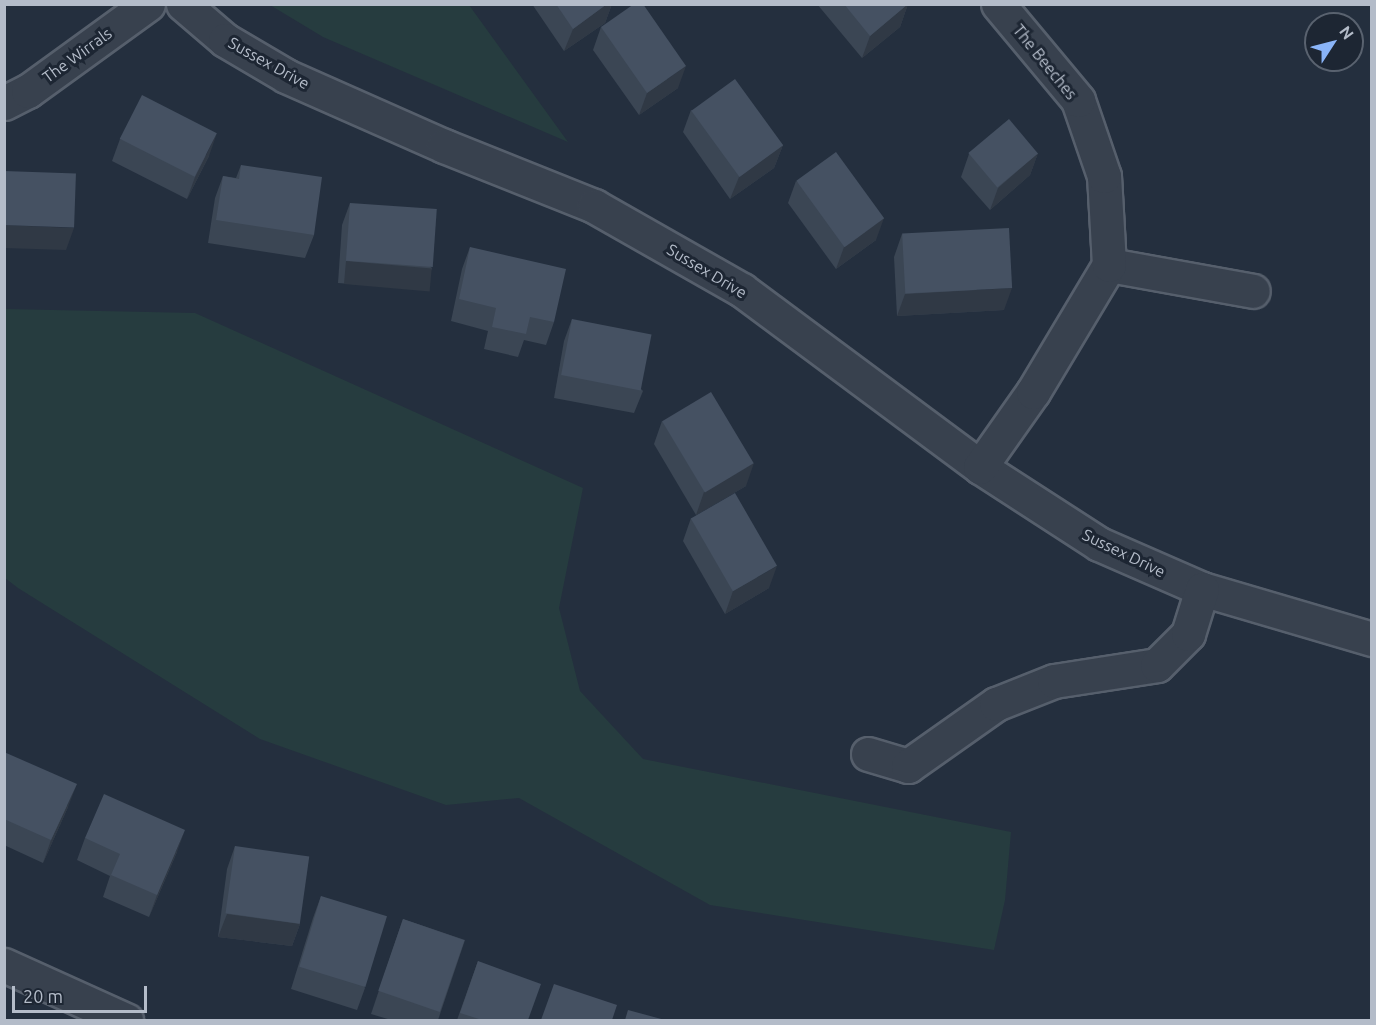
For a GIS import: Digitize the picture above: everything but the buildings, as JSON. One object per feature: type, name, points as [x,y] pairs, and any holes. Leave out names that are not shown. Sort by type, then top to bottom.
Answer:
[{"type":"street","name":"The Wirrals","points":[[4,103],[28,91],[148,4]]},
{"type":"street","name":"Sussex Drive","points":[[183,4],[225,40],[286,76],[444,146],[594,206],[742,291],[980,467],[1099,544],[1202,589],[1371,639]]},
{"type":"street","name":"The Beeches","points":[[998,4],[1078,100],[1104,176],[1109,265]]},
{"type":"street","points":[[980,467],[1033,392],[1109,265],[1253,291]]},
{"type":"street","points":[[868,754],[908,766],[996,704],[1044,685],[1157,665],[1188,634],[1202,589]]},
{"type":"street","points":[[4,965],[126,1020]]},
{"type":"green space","points":[[270,5],[469,5],[568,142],[323,37]]},
{"type":"green space","points":[[5,309],[195,313],[583,488],[559,608],[580,691],[643,759],[1011,832],[1005,900],[994,950],[710,905],[519,798],[446,805],[260,739],[18,588],[5,578]]}]
